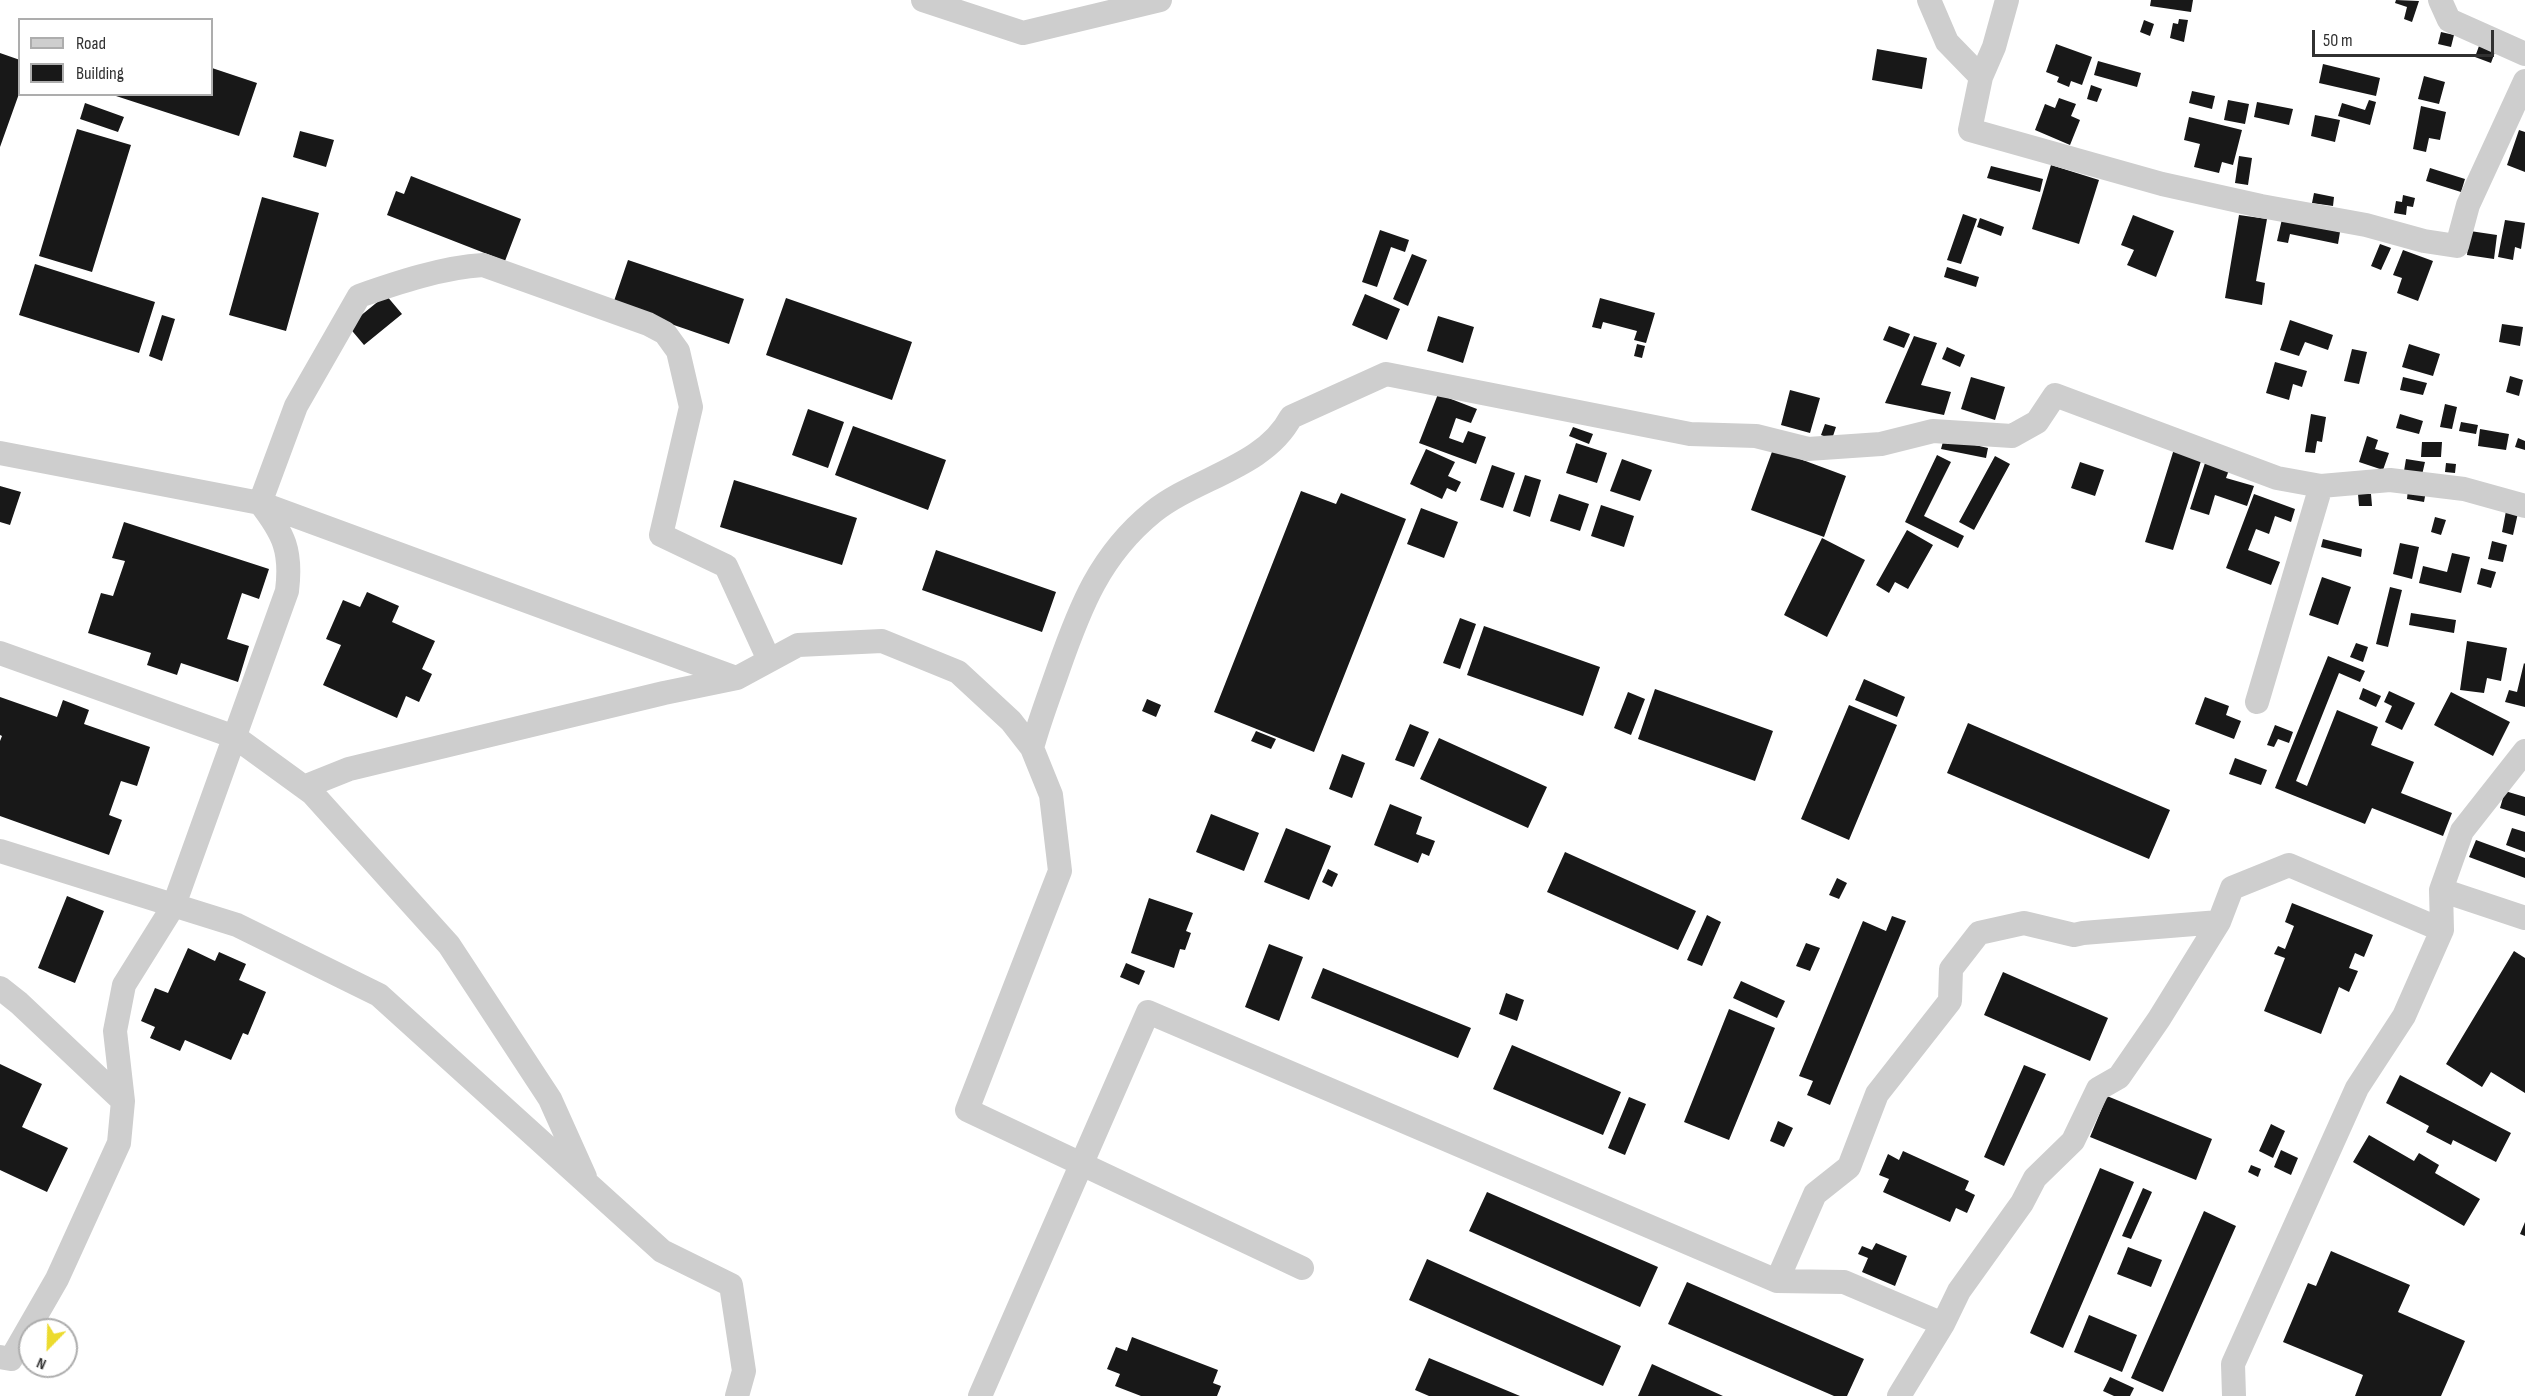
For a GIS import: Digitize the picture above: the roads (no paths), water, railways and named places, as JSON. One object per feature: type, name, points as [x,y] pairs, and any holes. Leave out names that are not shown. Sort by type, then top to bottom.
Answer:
[{"type":"street","points":[[923,0],[1023,33],[1160,0]]},
{"type":"street","points":[[1929,0],[1947,42],[1981,77]]},
{"type":"street","points":[[2007,0],[1994,47],[1981,77],[1970,130],[2162,183],[2261,206],[2366,225],[2424,241],[2457,246],[2468,205],[2525,81]]},
{"type":"street","points":[[2440,0],[2449,20],[2525,54]]},
{"type":"street","points":[[260,502],[296,406],[359,296],[386,286],[467,266],[483,266],[648,324],[665,333],[678,351],[692,407],[661,535],[726,566],[770,660]]},
{"type":"street","points":[[1032,748],[1080,608],[1101,571],[1135,530],[1154,511],[1180,494],[1255,454],[1281,431],[1291,417],[1386,374],[1690,434],[1755,436],[1808,449],[1881,444],[1933,431],[2012,436],[2037,422],[2055,395],[2277,478],[2321,486],[2390,480],[2464,489],[2525,506]]},
{"type":"street","points":[[0,453],[260,502],[736,678]]},
{"type":"street","points":[[2257,702],[2321,486]]},
{"type":"street","points":[[0,1357],[11,1359],[57,1279],[119,1143],[123,1101],[115,1032],[124,985],[174,905],[277,624],[287,591],[290,566],[283,537],[276,523],[260,502]]},
{"type":"street","points":[[304,787],[349,769],[664,693],[736,678],[798,645],[882,641],[958,672],[1011,721],[1032,748],[1051,795],[1060,872],[967,1110],[1302,1268]]},
{"type":"street","points":[[0,653],[235,737],[312,792],[449,945],[550,1099],[589,1186]]},
{"type":"street","points":[[2234,1396],[2233,1364],[2357,1088],[2404,1016],[2442,930],[2441,890],[2463,831],[2525,752]]},
{"type":"street","points":[[0,851],[237,924],[379,995],[662,1251],[731,1285],[744,1371],[737,1396]]},
{"type":"street","points":[[1899,1396],[1943,1324],[1959,1291],[2022,1203],[2035,1178],[2073,1141],[2098,1089],[2119,1077],[2159,1019],[2219,922],[2232,888],[2289,865],[2442,930]]},
{"type":"street","points":[[2441,890],[2525,918]]},
{"type":"street","points":[[1777,1281],[1815,1194],[1849,1167],[1877,1094],[1950,1001],[1951,969],[1979,933],[2024,923],[2074,935],[2219,922]]},
{"type":"street","points":[[0,988],[19,1002],[123,1101]]},
{"type":"street","points":[[980,1396],[1148,1012],[1777,1281],[1844,1282],[1943,1324]]}]
